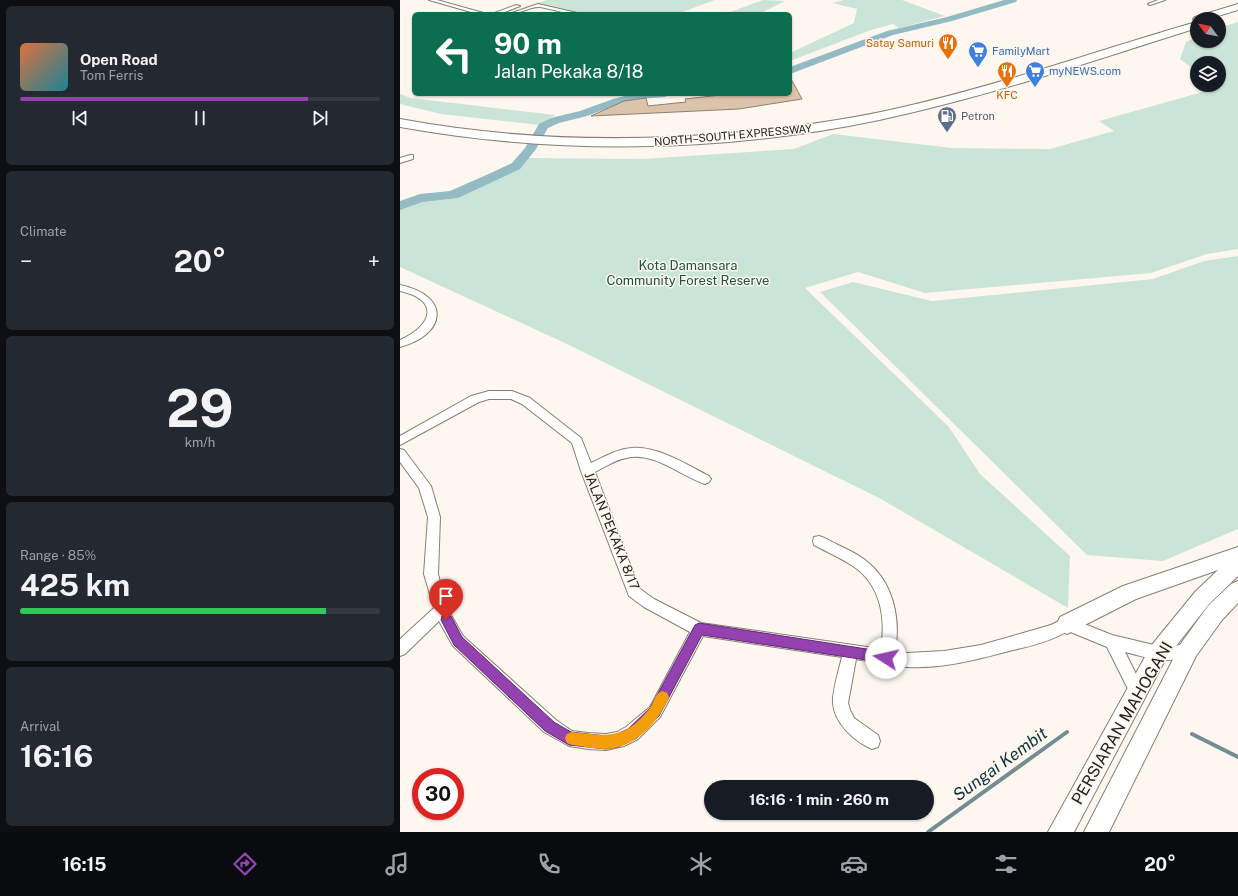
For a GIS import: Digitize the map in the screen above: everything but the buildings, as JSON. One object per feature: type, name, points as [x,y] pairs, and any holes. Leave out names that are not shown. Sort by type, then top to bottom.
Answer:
[{"type":"highway","name":"NORTH–SOUTH EXPRESSWAY","points":[[1221,12],[1238,7]]},
{"type":"highway","points":[[1226,17],[1238,13]]},
{"type":"highway","name":"NORTH–SOUTH EXPRESSWAY","points":[[552,138],[732,130],[777,125],[882,108],[1190,21]]},
{"type":"highway","name":"NORTH–SOUTH EXPRESSWAY","points":[[400,123],[435,130],[552,138],[604,144],[672,142],[783,133],[897,112],[945,100],[1190,28]]},
{"type":"highway","name":"NORTH–SOUTH EXPRESSWAY","points":[[400,114],[526,137]]},
{"type":"main road","points":[[1067,624],[1130,592],[1238,555]]},
{"type":"main road","name":"PERSIARAN MAHOGANI","points":[[1060,832],[1158,653],[1202,598],[1238,564]]},
{"type":"main road","name":"PERSIARAN MAHOGANI","points":[[1096,832],[1189,648],[1215,613],[1238,590]]},
{"type":"street","points":[[431,0],[476,12]]},
{"type":"street","points":[[501,12],[538,0]]},
{"type":"street","points":[[1150,4],[1163,0]]},
{"type":"street","points":[[509,12],[531,4],[529,2]]},
{"type":"street","points":[[517,12],[538,4],[568,12]]},
{"type":"street","points":[[400,161],[410,157]]},
{"type":"street","points":[[400,288],[416,292],[429,300],[433,311],[431,320],[424,330],[415,337],[400,344]]},
{"type":"street","name":"JALAN PEKAKA 8/17","points":[[400,441],[475,399],[489,395],[512,395],[526,401],[577,441],[587,471],[634,592],[649,603],[699,629],[907,660],[944,658],[981,652],[1055,631],[1067,624]]},
{"type":"street","points":[[587,471],[623,454],[633,452],[647,453],[705,479]]},
{"type":"street","points":[[400,453],[425,486],[434,517],[431,574],[441,610],[458,641],[550,726],[569,738],[606,742],[618,740],[632,733],[643,724],[655,712],[699,629]]},
{"type":"street","points":[[819,541],[862,565],[876,581],[885,597],[889,613],[891,629],[886,658]]},
{"type":"street","points":[[400,649],[441,610]]},
{"type":"street","points":[[1067,624],[1112,642],[1158,653],[1172,654],[1189,648]]},
{"type":"street","points":[[1112,642],[1137,692]]},
{"type":"street","points":[[850,651],[840,703],[843,714],[849,723],[872,741]]},
{"type":"green space","points":[[547,0],[715,0],[682,12],[573,12],[537,3]]},
{"type":"green space","points":[[763,0],[785,1],[763,12],[730,12]]},
{"type":"green space","points":[[844,0],[902,0],[945,16],[899,28],[893,24],[871,30],[792,60],[792,52],[854,23],[857,9],[832,3]]},
{"type":"green space","name":"Kota Damansara Community Forest Reserve","points":[[1238,22],[1238,249],[1207,254],[1151,273],[925,293],[858,272],[805,288],[949,427],[980,474],[1070,556],[1068,608],[881,499],[567,344],[400,267],[400,209],[421,201],[454,196],[519,167],[528,158],[643,159],[794,149],[833,134],[952,148],[1050,149],[1114,131],[1099,121],[1202,92],[1226,92],[1226,56],[1190,56],[1190,67],[1180,59],[1186,42],[1190,40],[1190,48],[1226,48],[1226,26]]},
{"type":"green space","points":[[400,94],[411,98],[555,115],[539,125],[441,114],[400,104]]},
{"type":"green space","points":[[1238,256],[1238,529],[1163,561],[1087,555],[820,292],[853,282],[932,301],[1153,279],[1204,261]]},
{"type":"waterway","points":[[792,70],[890,33],[949,19],[1013,0]]},
{"type":"waterway","points":[[400,206],[420,198],[453,195],[516,166],[530,149],[543,126],[555,120],[583,114],[617,101],[638,96]]},
{"type":"waterway","name":"Sungai Kembit","points":[[928,832],[1067,732]]},
{"type":"waterway","name":"Sungai Kembit","points":[[1192,734],[1238,757]]},
{"type":"slow traffic","points":[[572,738],[606,742],[618,740],[632,733],[643,724],[655,712],[662,697]]},
{"type":"place","name":"Satay Samuri","points":[[948,60]]},
{"type":"place","name":"FamilyMart","points":[[978,68]]},
{"type":"place","name":"KFC","points":[[1007,88]]},
{"type":"place","name":"myNEWS.com","points":[[1035,88]]},
{"type":"place","name":"Petron","points":[[947,133]]},
{"type":"route","points":[[446,620],[458,641],[550,726],[569,738],[588,741],[606,742],[618,740],[632,733],[655,712],[699,629],[850,651],[886,658]]}]
